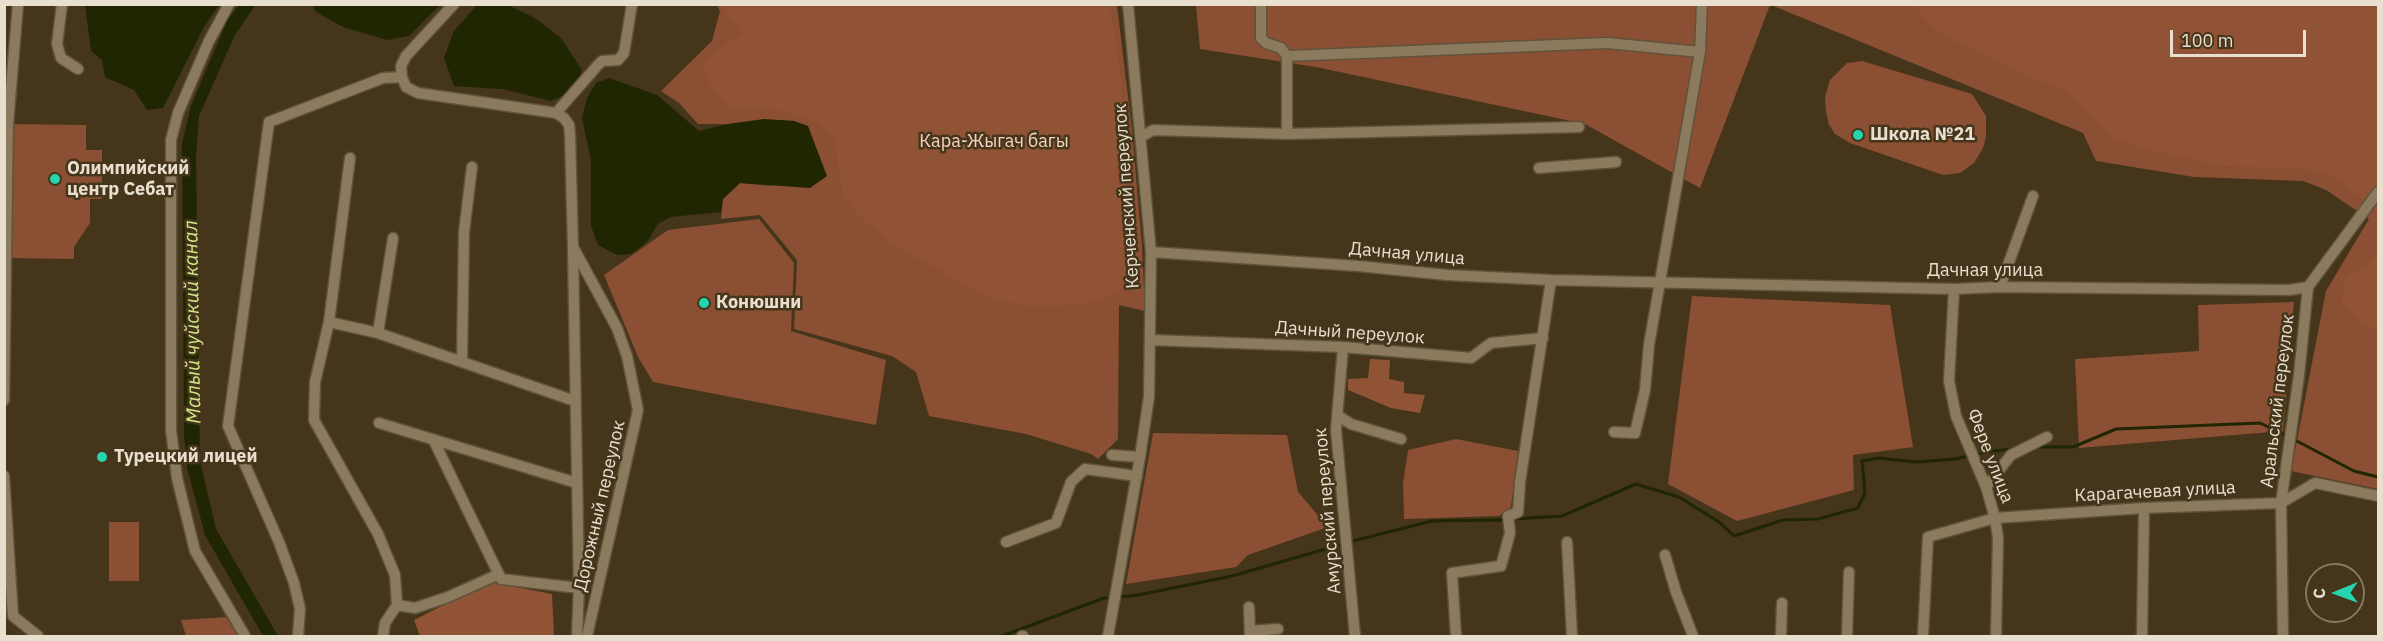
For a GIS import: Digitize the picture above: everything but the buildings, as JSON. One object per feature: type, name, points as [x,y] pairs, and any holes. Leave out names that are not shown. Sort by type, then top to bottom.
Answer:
[{"type":"street","points":[[4,400],[8,258],[5,248],[6,160],[18,4]]},
{"type":"street","points":[[62,4],[57,44],[61,58],[78,69]]},
{"type":"street","points":[[229,4],[209,41],[178,113],[171,140],[171,430],[177,478],[195,551],[245,636]]},
{"type":"street","points":[[454,4],[406,56],[401,66],[406,87],[418,93],[556,113],[602,61],[618,60],[624,53],[632,4]]},
{"type":"street","name":"Керченский переулок","points":[[1108,636],[1149,397],[1151,340],[1151,252],[1128,4]]},
{"type":"street","points":[[1261,4],[1261,38],[1266,43],[1281,48],[1287,56],[1287,134]]},
{"type":"street","points":[[1614,432],[1635,433],[1645,390],[1649,345],[1700,52],[1702,4]]},
{"type":"street","points":[[1287,56],[1607,43],[1700,52]]},
{"type":"street","points":[[298,636],[300,609],[294,583],[279,542],[228,426],[269,122],[383,78],[402,77]]},
{"type":"street","name":"Дорожный переулок","points":[[556,113],[569,125],[573,247],[617,328],[627,356],[638,410],[587,636]]},
{"type":"street","points":[[1141,137],[1153,130],[1287,134],[1579,126]]},
{"type":"street","points":[[350,158],[329,322],[315,382],[314,420],[378,534],[395,575],[397,605],[385,623],[383,636]]},
{"type":"street","points":[[1539,168],[1616,162]]},
{"type":"street","points":[[462,362],[464,232],[472,167]]},
{"type":"street","points":[[2308,286],[2379,192]]},
{"type":"street","points":[[2000,287],[2033,196]]},
{"type":"street","points":[[378,333],[393,238]]},
{"type":"street","points":[[573,247],[579,588],[577,636]]},
{"type":"street","name":"Дачная улица","points":[[1151,252],[1358,266],[1447,275],[1660,284],[2289,290],[2308,286]]},
{"type":"street","points":[[1456,636],[1452,573],[1501,566],[1510,533],[1508,516],[1518,512],[1520,482],[1551,280]]},
{"type":"street","name":"Аральский переулок","points":[[2283,636],[2281,503],[2299,375],[2308,286]]},
{"type":"street","name":"Фере улица","points":[[1954,288],[1949,362],[1951,398],[1956,416],[1986,487],[1995,518],[1998,538],[1996,636]]},
{"type":"street","points":[[329,322],[378,333],[575,401]]},
{"type":"street","name":"Дачный переулок","points":[[1151,340],[1343,347],[1471,358],[1491,343],[1542,338]]},
{"type":"street","name":"Амурский переулок","points":[[1343,347],[1336,430],[1355,636]]},
{"type":"street","points":[[1337,415],[1351,424],[1401,439]]},
{"type":"street","points":[[379,423],[577,483]]},
{"type":"street","points":[[1986,487],[2011,454],[2047,437]]},
{"type":"street","points":[[434,441],[501,579],[579,588]]},
{"type":"street","points":[[1112,455],[1140,457]]},
{"type":"street","points":[[1006,542],[1056,523],[1071,482],[1085,469],[1137,476]]},
{"type":"street","points":[[4,476],[13,616],[38,636]]},
{"type":"street","name":"Карагачевая улица","points":[[1923,636],[1928,537],[1995,518],[2144,508],[2281,503],[2314,483],[2379,496]]},
{"type":"street","points":[[2142,636],[2144,508]]},
{"type":"street","points":[[1567,542],[1572,636]]},
{"type":"street","points":[[1665,555],[1693,636]]},
{"type":"street","points":[[1847,636],[1849,572]]},
{"type":"street","points":[[397,605],[415,608],[448,597],[498,574]]},
{"type":"street","points":[[1781,636],[1782,603]]},
{"type":"street","points":[[1249,607],[1250,634],[1278,629]]},
{"type":"green space","name":"Кара-Жыгач багы","points":[[717,5],[1117,5],[1132,130],[1145,311],[1119,305],[1118,439],[1098,459],[1091,454],[1026,434],[929,416],[916,372],[892,356],[794,329],[797,260],[760,215],[721,219],[723,199],[740,183],[771,186],[794,121],[764,120],[728,124],[698,124],[679,103],[661,91],[712,41],[720,11]]},
{"type":"green space","name":"Кара-Жыгач багы","points":[[721,5],[1110,5],[1121,80],[1125,182],[1131,233],[1131,262],[1126,286],[1105,299],[1080,305],[1029,306],[1002,301],[980,292],[891,244],[853,210],[841,188],[835,139],[815,120],[765,107],[731,107],[712,90],[703,66],[741,33]]},
{"type":"green space","points":[[1196,5],[1770,5],[1700,188],[1585,124],[1316,67],[1200,49]]},
{"type":"green space","points":[[1771,5],[2378,5],[2378,489],[2291,471],[2326,291],[2369,219],[2326,190],[2303,181],[2194,177],[2096,161],[2083,133]]},
{"type":"green space","points":[[1916,5],[2378,5],[2378,211],[2348,187],[2327,174],[2302,168],[2225,166],[2137,147],[2113,138],[2095,122],[2080,102],[2060,87],[2035,79],[1944,36],[1924,18]]},
{"type":"green space","points":[[1862,61],[1972,94],[1986,116],[1986,137],[1983,148],[1974,163],[1960,173],[1943,175],[1850,143],[1835,134],[1829,125],[1826,112],[1825,97],[1830,80],[1847,63]]},
{"type":"green space","name":"Олимпийский центр Себат","points":[[8,124],[86,125],[86,150],[102,150],[102,199],[90,199],[90,223],[74,247],[74,259],[7,258]]},
{"type":"green space","name":"Конюшни","points":[[759,219],[794,263],[791,331],[886,360],[876,425],[653,382],[638,357],[604,275],[668,230]]},
{"type":"green space","points":[[2378,252],[2378,331],[2358,320],[2341,301],[2346,277],[2367,264]]},
{"type":"green space","points":[[1692,296],[1890,305],[1913,447],[1853,455],[1854,490],[1737,521],[1668,484]]},
{"type":"green space","points":[[2294,302],[2283,431],[2079,448],[2075,359],[2199,351],[2198,305]]},
{"type":"green space","points":[[1370,359],[1390,360],[1389,379],[1404,382],[1404,393],[1425,395],[1420,413],[1391,408],[1348,390],[1348,379],[1368,378]]},
{"type":"green space","points":[[1153,433],[1287,435],[1298,492],[1328,527],[1248,555],[1236,567],[1126,584]]},
{"type":"green space","points":[[1456,439],[1518,451],[1511,507],[1499,516],[1404,519],[1403,484],[1408,450]]},
{"type":"green space","points":[[109,522],[139,522],[139,581],[109,581]]},
{"type":"green space","points":[[489,582],[552,594],[554,636],[420,636],[414,620]]},
{"type":"green space","points":[[226,617],[238,636],[186,636],[181,620]]},
{"type":"water","points":[[85,4],[219,5],[204,27],[163,108],[147,110],[134,90],[105,77],[102,60],[91,51]]},
{"type":"water","name":"Малый чуйский канал","points":[[239,5],[255,5],[234,37],[199,116],[196,155],[200,461],[216,529],[278,636],[263,636],[205,535],[187,468],[184,434],[182,143],[191,106],[227,21]]},
{"type":"water","points":[[312,5],[440,5],[409,36],[387,40],[343,27],[316,12]]},
{"type":"water","points":[[477,5],[508,5],[535,18],[561,38],[582,70],[576,86],[569,93],[551,101],[502,89],[454,86],[444,58],[454,31]]},
{"type":"water","points":[[609,78],[657,95],[699,131],[764,119],[794,121],[808,126],[827,176],[810,188],[740,183],[723,199],[721,212],[670,217],[658,224],[647,242],[631,254],[617,255],[598,245],[591,226],[591,160],[582,118],[587,98],[596,83]]},
{"type":"waterway","points":[[2037,447],[2073,447],[2116,429],[2260,423],[2287,436]]},
{"type":"waterway","points":[[2293,439],[2354,471],[2378,477]]},
{"type":"waterway","points":[[1512,519],[1562,516],[1636,484],[1679,497],[1719,522],[1734,536],[1783,520],[1818,519],[1858,508],[1865,493],[1862,461],[1878,458],[1916,462],[1955,459],[2012,449]]},
{"type":"waterway","points":[[1349,542],[1432,521],[1505,520]]},
{"type":"waterway","points":[[1119,597],[1232,576],[1343,544]]},
{"type":"waterway","points":[[1002,636],[1104,598],[1113,598]]},
{"type":"place","name":"Школа №21","points":[[1858,135]]},
{"type":"place","name":"Олимпийский центр Себат","points":[[55,179]]},
{"type":"place","name":"Конюшни","points":[[704,303]]},
{"type":"place","name":"Турецкий лицей","points":[[102,457]]}]
